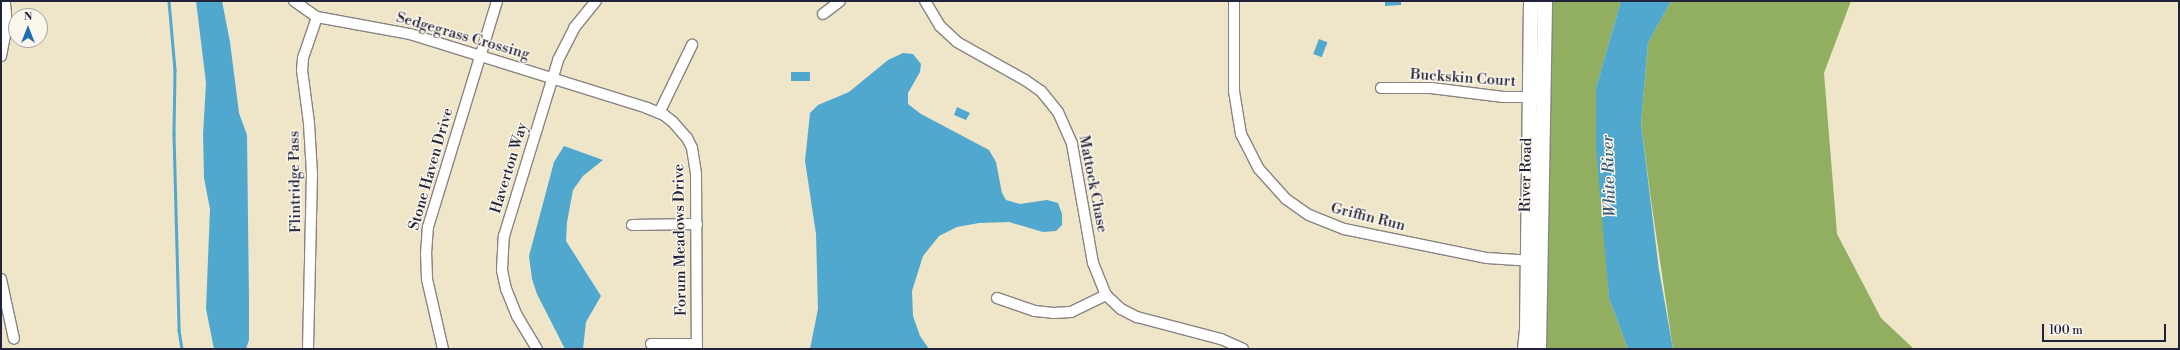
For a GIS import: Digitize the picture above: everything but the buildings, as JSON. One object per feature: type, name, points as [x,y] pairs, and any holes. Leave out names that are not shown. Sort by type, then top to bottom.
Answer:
[{"type":"main road","name":"River Road","points":[[1524,349],[1527,260],[1531,1]]},
{"type":"main road","name":"River Road","points":[[1539,349],[1542,261],[1545,1]]},
{"type":"street","points":[[1,56],[7,26],[5,1]]},
{"type":"street","points":[[294,1],[316,17]]},
{"type":"street","name":"Stone Haven Drive","points":[[442,349],[427,279],[427,234],[433,205],[497,1]]},
{"type":"street","name":"Haverton Way","points":[[537,349],[509,297],[502,270],[502,253],[505,228],[552,78],[567,40],[596,1]]},
{"type":"street","points":[[823,14],[840,1]]},
{"type":"street","name":"Mattock Chase","points":[[925,1],[940,26],[957,42],[1026,80],[1041,91],[1058,112],[1072,144],[1093,263],[1106,295]]},
{"type":"street","name":"Griffin Run","points":[[1234,1],[1234,91],[1239,125],[1244,143],[1258,169],[1286,199],[1309,216],[1344,229],[1487,258],[1542,261]]},
{"type":"street","name":"Sedgegrass Crossing","points":[[316,17],[398,31],[552,78]]},
{"type":"street","name":"Flintridge Pass","points":[[308,349],[312,147],[302,70],[303,58],[316,17]]},
{"type":"street","points":[[659,113],[692,45]]},
{"type":"street","name":"Forum Meadows Drive","points":[[552,78],[659,113],[681,130],[692,148],[696,174],[697,347]]},
{"type":"street","name":"Buckskin Court","points":[[1381,88],[1431,88],[1503,97],[1543,98]]},
{"type":"street","points":[[632,225],[696,224]]},
{"type":"street","points":[[1,279],[14,339]]},
{"type":"street","points":[[997,298],[1035,311],[1063,313],[1085,306],[1106,295],[1121,309],[1137,317],[1220,339],[1243,349]]},
{"type":"street","points":[[651,344],[697,347]]},
{"type":"green space","points":[[1552,1],[1621,1],[1596,88],[1609,298],[1628,349],[1546,349]]},
{"type":"green space","points":[[1671,1],[1851,1],[1824,73],[1837,234],[1881,318],[1914,349],[1673,349],[1641,123],[1648,43]]},
{"type":"water","points":[[196,1],[222,1],[230,42],[239,113],[247,135],[249,340],[246,349],[214,349],[206,309],[210,209],[204,178],[203,134],[206,83]]},
{"type":"water","points":[[1385,1],[1401,1],[1401,5],[1385,6]]},
{"type":"water","name":"White River","points":[[1621,1],[1671,1],[1648,43],[1641,123],[1659,270],[1673,349],[1628,349],[1609,298],[1596,148],[1596,88]]},
{"type":"water","points":[[1319,39],[1327,42],[1322,57],[1313,54]]},
{"type":"water","points":[[903,53],[913,54],[921,64],[920,72],[908,93],[908,104],[921,114],[989,150],[996,162],[1002,193],[1006,200],[1020,204],[1047,200],[1058,203],[1062,214],[1062,225],[1056,231],[1043,232],[1009,222],[979,223],[957,227],[939,236],[923,256],[912,291],[913,316],[920,336],[929,349],[810,349],[818,309],[816,234],[805,161],[810,113],[818,105],[849,92],[888,60]]},
{"type":"water","points":[[791,72],[810,72],[810,81],[791,81]]},
{"type":"water","points":[[957,107],[970,113],[966,120],[954,115]]},
{"type":"water","points":[[564,146],[603,160],[583,176],[573,190],[567,222],[566,241],[601,296],[586,322],[583,349],[565,349],[537,294],[532,279],[529,256],[554,162]]},
{"type":"waterway","points":[[169,1],[175,70],[174,134],[179,330],[182,349]]}]
